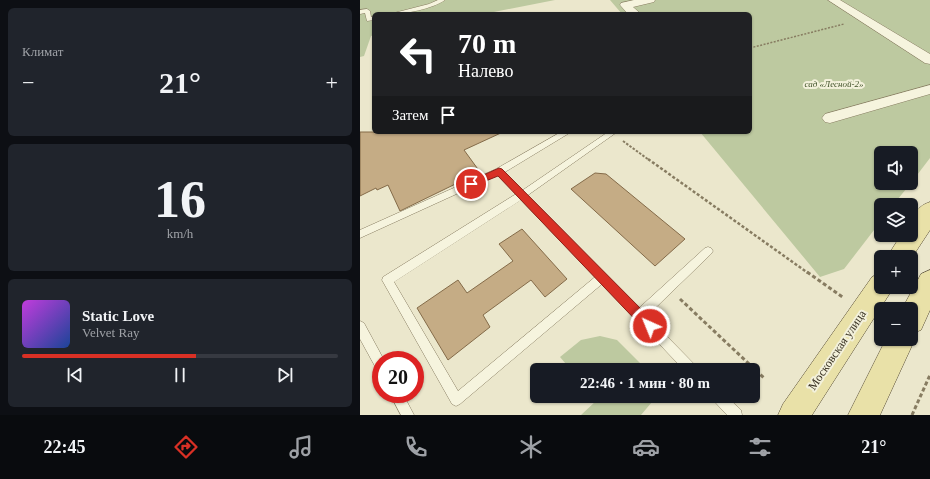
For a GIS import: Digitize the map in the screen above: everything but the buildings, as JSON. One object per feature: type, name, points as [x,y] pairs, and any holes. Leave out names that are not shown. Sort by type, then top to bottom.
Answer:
[{"type":"main road","points":[[905,250],[930,211]]},
{"type":"main road","points":[[918,306],[930,282]]},
{"type":"main road","name":"Московская улица","points":[[794,415],[875,294]]},
{"type":"main road","points":[[864,415],[898,346]]},
{"type":"street","points":[[633,12],[625,5],[650,0]]},
{"type":"street","points":[[833,0],[930,60]]},
{"type":"street","points":[[830,118],[930,90]]},
{"type":"lane","points":[[401,12],[431,5],[442,0]]},
{"type":"lane","points":[[360,12],[367,11],[369,20],[372,19]]},
{"type":"lane","points":[[360,234],[499,172],[564,134]]},
{"type":"lane","points":[[602,278],[456,400],[387,280],[522,195],[609,134]]},
{"type":"lane","points":[[499,172],[685,363]]},
{"type":"lane","points":[[639,316],[708,251]]},
{"type":"lane","points":[[360,327],[373,351]]},
{"type":"lane","points":[[401,403],[408,415]]},
{"type":"lane","points":[[725,403],[736,415]]},
{"type":"path","points":[[752,47],[864,19]]},
{"type":"path","points":[[615,134],[844,298]]},
{"type":"path","points":[[668,288],[764,378]]},
{"type":"path","points":[[912,415],[930,375]]},
{"type":"green space","points":[[360,0],[555,0],[494,12],[372,12],[372,36],[364,56],[360,57]]},
{"type":"green space","name":"сад «Лесной-2»","points":[[610,0],[930,0],[930,158],[918,174],[918,146],[874,146],[874,190],[905,190],[899,198],[874,198],[874,230],[844,269],[820,277],[702,134],[752,134],[752,12],[620,12]]},
{"type":"green space","points":[[600,336],[617,340],[640,363],[565,363],[560,357],[581,340]]},
{"type":"green space","points":[[594,403],[651,403],[641,415],[581,415]]},
{"type":"route","points":[[471,184],[499,172],[650,326]]}]
